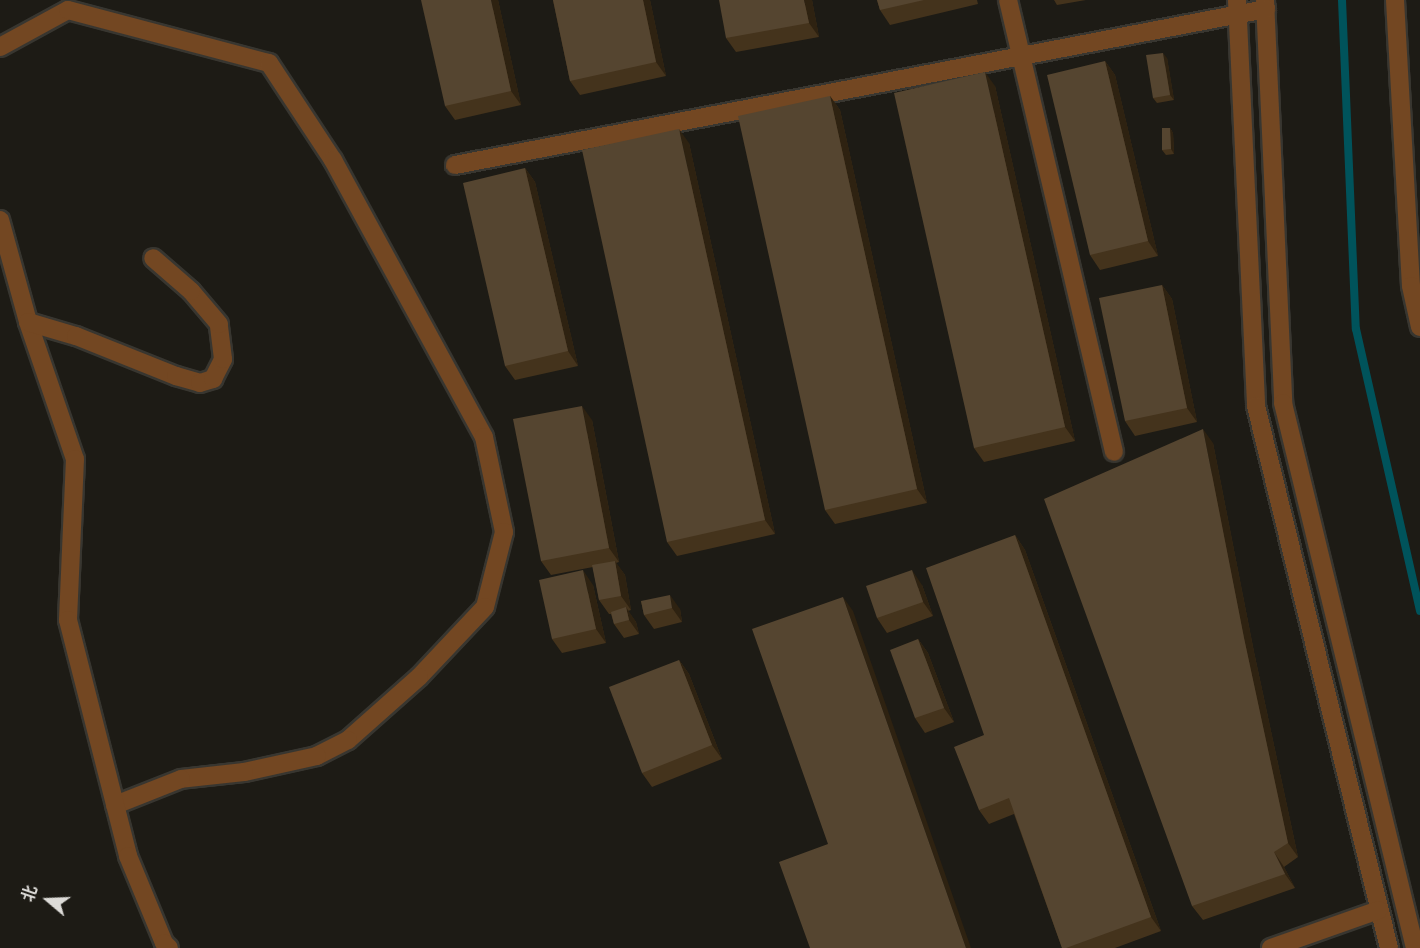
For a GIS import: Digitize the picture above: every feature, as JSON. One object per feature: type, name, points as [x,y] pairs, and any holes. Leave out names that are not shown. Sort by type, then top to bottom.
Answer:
[{"type":"street","points":[[1008,0],[1114,452]]},
{"type":"street","points":[[1395,0],[1411,286],[1420,327]]},
{"type":"street","points":[[455,165],[1021,56],[1238,7],[1266,5],[1283,403],[1414,948]]},
{"type":"street","points":[[1238,7],[1256,406],[1389,948]]},
{"type":"street","points":[[0,47],[68,10],[269,63],[333,160],[484,437],[504,532],[485,607],[418,677],[348,740],[317,756],[244,772],[181,778],[115,805]]},
{"type":"street","points":[[0,220],[28,322],[75,459],[68,620],[128,856],[164,943],[169,948]]},
{"type":"street","points":[[28,322],[76,336],[176,376],[200,383],[213,378],[223,359],[219,324],[191,291],[153,258]]},
{"type":"street","points":[[1271,948],[1379,910]]},
{"type":"building","points":[[421,0],[491,0],[511,91],[445,106]]},
{"type":"building","points":[[553,0],[643,0],[656,62],[570,81]]},
{"type":"building","points":[[719,0],[804,0],[809,23],[726,38]]},
{"type":"building","points":[[877,0],[924,0],[880,10]]},
{"type":"building","points":[[1163,53],[1170,95],[1153,98],[1146,55]]},
{"type":"building","points":[[1105,61],[1148,241],[1090,255],[1047,75]]},
{"type":"building","points":[[985,72],[1065,427],[974,448],[894,93]]},
{"type":"building","points":[[830,96],[917,489],[825,510],[738,116]]},
{"type":"building","points":[[1162,128],[1170,128],[1171,149],[1162,150]]},
{"type":"building","points":[[679,129],[765,520],[667,542],[582,150]]},
{"type":"building","points":[[525,168],[568,351],[505,366],[463,183]]},
{"type":"building","points":[[1162,285],[1187,408],[1125,421],[1099,298]]},
{"type":"building","points":[[582,406],[609,548],[541,561],[513,419]]},
{"type":"building","points":[[1203,429],[1244,638],[1288,843],[1274,852],[1285,874],[1192,906],[1044,499]]},
{"type":"building","points":[[1015,535],[1151,917],[1066,948],[1062,948],[1009,798],[979,810],[954,747],[984,735],[926,568]]},
{"type":"building","points":[[615,561],[621,596],[599,600],[592,565]]},
{"type":"building","points":[[583,570],[596,629],[552,639],[539,580]]},
{"type":"building","points":[[912,570],[923,602],[877,618],[866,586]]},
{"type":"building","points":[[670,595],[672,608],[644,615],[641,601]]},
{"type":"building","points":[[843,597],[966,948],[810,948],[779,862],[828,844],[752,629]]},
{"type":"building","points":[[626,607],[629,620],[614,624],[611,612]]},
{"type":"building","points":[[918,639],[944,708],[915,718],[890,650]]},
{"type":"building","points":[[679,660],[712,745],[642,773],[609,687]]},
{"type":"waterway","points":[[1342,0],[1356,329],[1420,611]]}]
